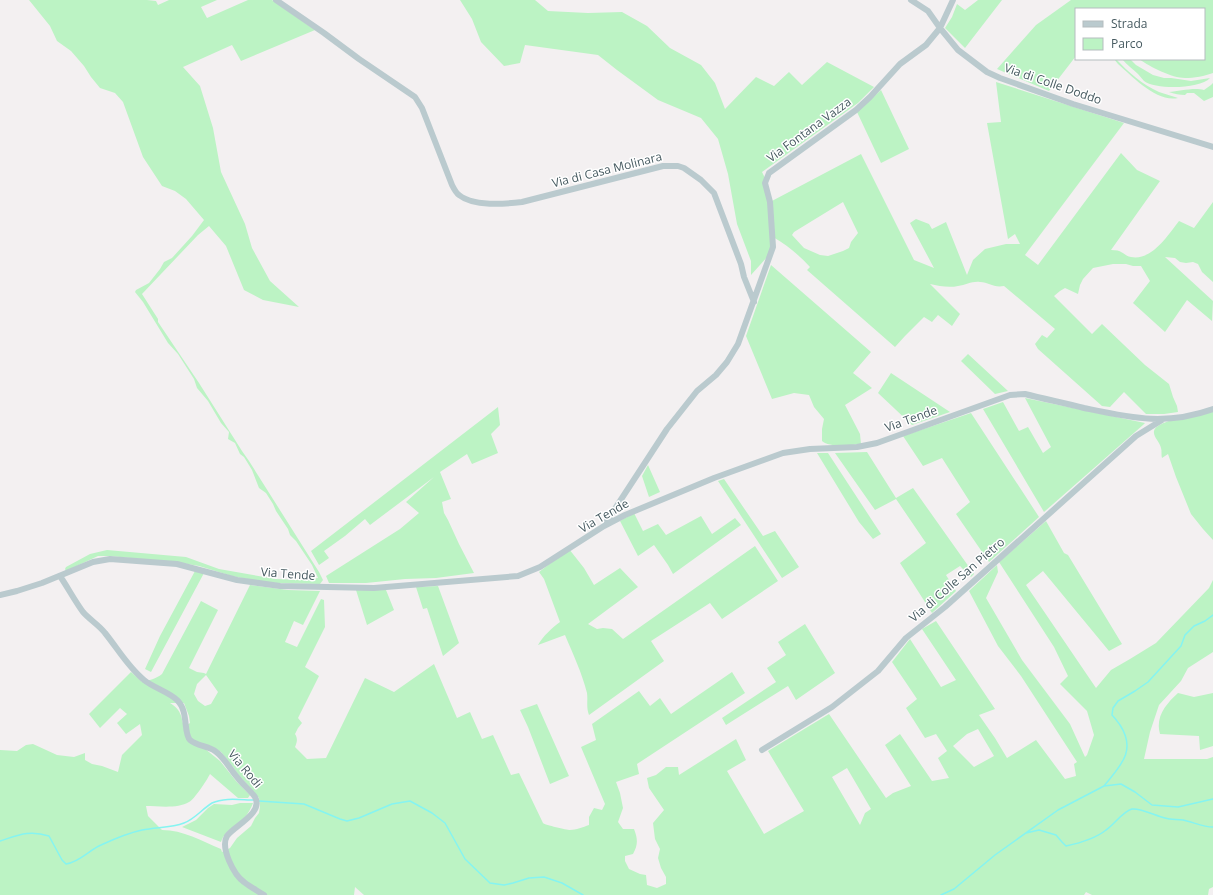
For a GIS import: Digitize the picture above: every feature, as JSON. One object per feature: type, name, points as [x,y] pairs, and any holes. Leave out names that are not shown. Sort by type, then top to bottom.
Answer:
[{"type":"street","name":"Via di Casa Molinara","points":[[276,0],[415,97],[422,108],[452,185],[455,191],[463,198],[490,204],[508,204],[522,202],[663,166],[678,166],[692,173],[714,193],[754,302]]},
{"type":"street","name":"Via di Colle Doddo","points":[[911,0],[928,11],[958,50],[987,72],[1073,104],[1213,147]]},
{"type":"street","name":"Via Fontana Vazza","points":[[754,302],[773,247],[770,202],[766,183],[769,173],[856,110],[900,64],[926,45],[940,28],[953,0]]},
{"type":"street","points":[[604,526],[667,429],[697,391],[716,375],[727,362],[738,344],[754,302]]},
{"type":"street","name":"Via Tende","points":[[0,595],[31,588],[93,562],[105,559],[177,564],[237,580],[280,586],[374,588],[508,578],[526,574],[540,567],[604,526],[625,515],[714,478],[783,453],[810,449],[857,447],[878,443],[1010,395],[1025,394],[1142,419],[1163,420],[1188,416],[1213,409]]},
{"type":"street","name":"Via di Colle San Pietro","points":[[762,750],[832,707],[869,678],[886,662],[906,638],[945,607],[1136,436],[1163,420]]},
{"type":"street","name":"Via Rodi","points":[[60,576],[83,612],[102,628],[117,651],[136,673],[151,685],[177,700],[185,715],[187,734],[190,740],[215,751],[236,777],[256,798],[257,803],[255,809],[227,837],[225,849],[227,857],[241,880],[264,895]]},
{"type":"green space","points":[[29,0],[147,0],[156,1],[158,5],[169,0],[217,0],[201,7],[207,18],[248,0],[272,0],[315,30],[241,61],[232,45],[183,67],[200,86],[213,128],[221,172],[245,224],[252,248],[270,281],[299,307],[263,300],[244,290],[226,246],[209,226],[198,235],[142,294],[158,319],[158,322],[199,383],[319,572],[323,580],[320,584],[276,583],[252,580],[182,563],[110,556],[98,556],[66,571],[65,569],[66,567],[90,554],[107,550],[186,557],[219,569],[276,579],[303,580],[318,578],[312,565],[296,541],[290,535],[288,529],[266,493],[259,488],[252,470],[244,457],[240,454],[235,443],[228,439],[229,432],[221,423],[208,401],[197,388],[194,379],[178,354],[168,343],[143,302],[135,292],[149,283],[164,262],[172,258],[204,220],[186,199],[175,191],[162,186],[143,157],[123,102],[115,93],[100,88],[71,51],[57,41],[50,26]]},
{"type":"green space","points":[[460,0],[535,0],[548,11],[588,13],[622,12],[647,26],[670,48],[701,65],[715,83],[725,109],[756,77],[774,86],[789,72],[802,85],[827,62],[874,87],[858,103],[762,172],[765,178],[770,202],[861,154],[914,260],[934,268],[910,223],[916,219],[929,224],[932,229],[946,222],[967,275],[973,260],[985,249],[1006,244],[1020,244],[1015,234],[1008,239],[987,123],[1001,122],[996,82],[1124,123],[1025,255],[1038,265],[1121,153],[1137,170],[1160,181],[1111,250],[1121,252],[1131,257],[1146,255],[1165,240],[1179,221],[1194,228],[1213,202],[1213,282],[1202,272],[1198,264],[1193,262],[1180,262],[1175,258],[1165,257],[1213,301],[1212,321],[1187,300],[1165,332],[1133,303],[1150,281],[1141,266],[1113,264],[1093,268],[1083,279],[1078,294],[1065,288],[1054,296],[1092,334],[1102,324],[1145,365],[1169,384],[1178,412],[1146,414],[1124,392],[1110,407],[1102,406],[1038,349],[1035,344],[1042,335],[1047,338],[1055,329],[1004,286],[997,286],[983,282],[951,287],[930,284],[960,314],[952,326],[938,315],[932,322],[924,317],[895,347],[807,270],[810,267],[797,254],[773,237],[768,256],[751,275],[751,261],[737,224],[728,174],[718,139],[701,118],[658,100],[598,55],[525,45],[520,63],[504,66],[481,42],[472,19]],"holes":[[[843,202],[858,233],[851,242],[849,248],[828,256],[820,255],[804,248],[792,235],[794,232]]]},
{"type":"green space","points":[[978,0],[1002,0],[965,48],[945,28],[952,17],[957,4],[965,10]]},
{"type":"green space","points":[[1071,0],[1213,0],[1213,73],[1196,77],[1180,78],[1161,72],[1141,60],[1205,60],[1205,8],[1075,8],[1075,57],[1049,91],[997,69],[1036,25]]},
{"type":"green space","points":[[1115,60],[1117,60],[1147,86],[1159,92],[1178,98],[1170,98],[1153,93]]},
{"type":"green space","points":[[1123,60],[1131,60],[1136,65],[1153,75],[1164,78],[1191,81],[1210,78],[1205,82],[1188,86],[1158,86],[1144,81]]},
{"type":"green space","points":[[1213,83],[1213,97],[1204,101],[1194,93],[1187,93],[1183,95],[1169,92],[1192,89],[1204,90]]},
{"type":"green space","points":[[881,90],[909,149],[881,163],[857,112]]},
{"type":"green space","points":[[771,265],[871,352],[853,373],[872,388],[845,405],[860,434],[861,444],[830,445],[822,441],[824,419],[814,407],[809,395],[794,393],[772,399],[746,336]]},
{"type":"green space","points":[[968,354],[1008,391],[995,394],[961,361]]},
{"type":"green space","points":[[891,373],[950,412],[912,425],[878,393]]},
{"type":"green space","points":[[1025,398],[1145,423],[1044,512],[983,409],[1003,402],[1019,431],[1028,427],[1043,453],[1051,447]]},
{"type":"green space","points":[[498,407],[500,425],[491,434],[498,453],[472,464],[467,454],[440,472],[451,499],[442,502],[444,513],[474,573],[436,578],[405,579],[366,583],[329,583],[326,576],[400,529],[419,513],[406,502],[434,477],[370,525],[365,519],[324,551],[329,558],[319,565],[311,551]]},
{"type":"green space","points":[[1213,411],[1213,540],[1191,514],[1168,454],[1162,458],[1161,449],[1154,431],[1157,427],[1171,420]]},
{"type":"green space","points":[[971,413],[1039,517],[989,562],[956,514],[970,502],[942,458],[923,466],[903,436]]},
{"type":"green space","points":[[867,452],[896,498],[913,488],[974,574],[971,577],[960,566],[946,575],[956,591],[932,613],[900,563],[926,543],[896,499],[875,510],[835,453]]},
{"type":"green space","points":[[817,453],[828,453],[881,534],[873,539],[859,522]]},
{"type":"green space","points":[[648,465],[660,492],[649,497],[642,476]]},
{"type":"green space","points":[[724,479],[763,536],[775,531],[799,567],[782,578],[718,481]]},
{"type":"green space","points":[[634,513],[643,531],[658,524],[666,535],[701,516],[712,534],[735,518],[741,525],[673,574],[654,545],[638,556],[620,521]]},
{"type":"green space","points":[[1046,521],[1064,553],[1068,555],[1122,644],[1109,651],[1043,571],[1026,585],[1096,688],[1111,670],[1156,643],[1209,588],[1213,580],[1213,652],[1188,668],[1181,681],[1159,705],[1150,732],[1144,759],[1207,759],[1213,757],[1213,887],[1209,889],[1208,895],[1092,895],[1086,892],[1084,895],[364,895],[355,887],[354,895],[0,895],[0,750],[17,751],[26,745],[33,744],[57,755],[74,757],[85,753],[85,760],[92,764],[118,772],[122,755],[142,735],[140,724],[126,734],[117,723],[127,714],[120,708],[100,728],[89,714],[131,672],[142,682],[162,674],[201,601],[218,610],[189,668],[206,674],[250,585],[288,590],[320,591],[303,625],[294,621],[285,642],[297,647],[321,599],[324,600],[325,627],[305,667],[319,676],[298,718],[302,723],[295,734],[297,740],[295,747],[307,759],[326,758],[365,678],[394,692],[434,664],[457,718],[470,712],[482,739],[493,735],[511,775],[519,773],[543,823],[568,830],[575,830],[589,825],[589,817],[594,808],[602,810],[605,804],[581,747],[596,740],[592,724],[639,691],[650,706],[660,698],[671,714],[732,672],[745,693],[637,764],[639,774],[616,782],[623,808],[618,822],[623,829],[634,829],[637,839],[637,845],[633,854],[625,856],[625,861],[629,869],[646,875],[647,885],[657,888],[666,884],[666,877],[658,858],[660,849],[655,839],[653,823],[664,810],[649,788],[647,778],[656,775],[666,767],[678,767],[679,775],[736,739],[746,760],[727,771],[764,834],[804,811],[768,751],[829,714],[886,798],[893,793],[911,786],[885,745],[900,734],[932,781],[949,778],[938,758],[947,751],[936,734],[925,738],[906,708],[917,699],[892,662],[910,639],[941,687],[956,680],[922,629],[936,621],[995,709],[979,715],[1007,758],[1036,740],[1065,779],[1076,776],[1074,764],[1077,762],[1021,676],[998,646],[969,591],[997,565],[998,572],[986,598],[1022,660],[1070,724],[1085,757],[1094,735],[1087,711],[1060,684],[1068,676],[1054,647],[999,562]],"holes":[[[206,675],[218,692],[211,704],[205,706],[198,701],[194,694],[197,684]],[[170,703],[184,703],[190,723],[184,727],[180,713]],[[978,729],[994,756],[974,767],[953,746],[967,734]],[[213,747],[221,752],[259,798],[260,806],[259,813],[251,826],[237,838],[230,848],[222,852],[221,849],[192,836],[170,830],[162,830],[148,816],[146,806],[179,806],[189,802],[197,794],[210,774],[238,798],[248,798],[250,795],[236,781],[220,761],[204,748]],[[847,768],[871,809],[865,813],[860,825],[832,777]]]},
{"type":"green space","points":[[755,546],[778,581],[722,619],[710,603],[651,641],[664,661],[589,715],[585,686],[565,635],[538,645],[542,638],[560,622],[544,579],[539,572],[569,549],[584,568],[594,585],[620,568],[638,587],[588,624],[597,629],[612,629],[623,639]]},
{"type":"green space","points":[[195,571],[204,573],[151,672],[145,669],[160,636]]},
{"type":"green space","points":[[438,586],[459,643],[443,656],[427,608],[423,609],[416,587]]},
{"type":"green space","points":[[356,590],[386,590],[394,610],[367,625]]},
{"type":"green space","points":[[805,624],[835,673],[796,700],[788,686],[726,725],[722,718],[776,682],[767,668],[786,655],[778,642]]},
{"type":"green space","points":[[1178,693],[1194,697],[1213,693],[1213,746],[1200,750],[1199,736],[1160,734],[1160,716],[1169,702]]},
{"type":"green space","points":[[537,704],[569,776],[550,784],[520,710]]},
{"type":"green space","points":[[240,803],[253,803],[242,821],[228,831],[221,842],[182,827],[196,820],[214,804],[232,805]]},
{"type":"waterway","points":[[1104,786],[1121,765],[1127,750],[1125,734],[1112,715],[1113,708],[1118,701],[1148,682],[1181,646],[1185,635],[1194,626],[1213,615]]},
{"type":"waterway","points":[[941,895],[954,889],[995,855],[1058,810],[1104,786],[1121,784],[1135,792],[1152,805],[1178,807],[1213,799]]},
{"type":"waterway","points":[[0,841],[30,833],[49,836],[62,860],[66,864],[76,861],[101,845],[126,834],[184,823],[217,801],[228,799],[255,800]]},
{"type":"waterway","points":[[259,801],[304,804],[347,821],[359,818],[392,804],[410,801],[432,813],[445,823],[465,859],[490,883],[504,885],[529,878],[544,877],[562,883],[583,895]]},
{"type":"waterway","points":[[1026,833],[1039,830],[1056,835],[1066,846],[1071,845],[1097,836],[1109,828],[1125,812],[1132,809],[1144,811],[1167,819],[1183,820],[1213,827]]}]
